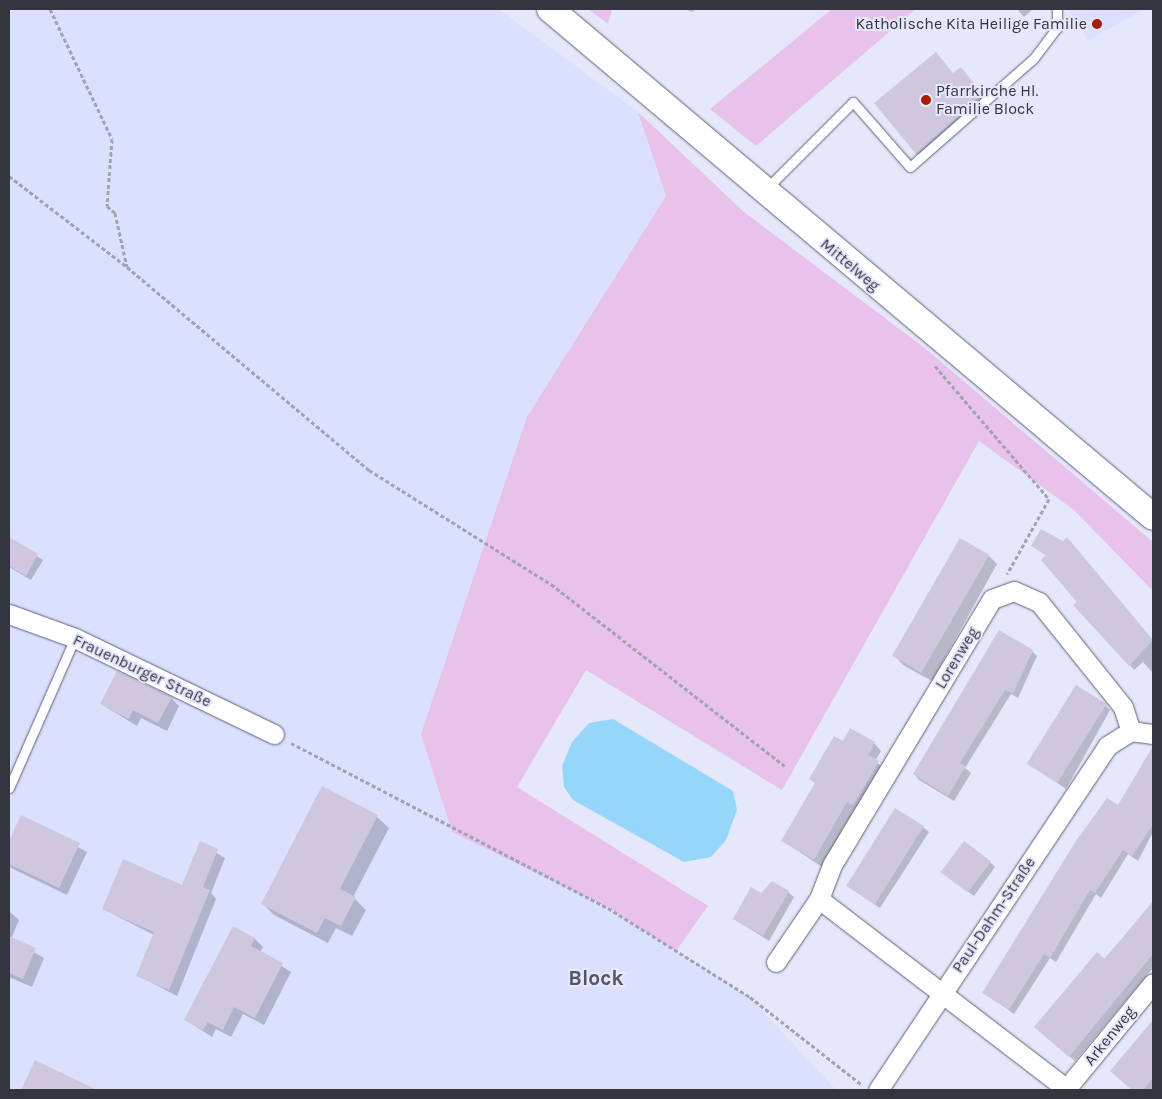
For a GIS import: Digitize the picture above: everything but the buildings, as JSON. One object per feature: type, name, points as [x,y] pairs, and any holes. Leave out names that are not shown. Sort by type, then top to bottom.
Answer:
[{"type":"main road","name":"Mittelweg","points":[[550,9],[763,192],[1153,517]]},
{"type":"street","points":[[992,599],[1014,591],[1039,602],[1118,700],[1131,732],[1153,734]]},
{"type":"street","name":"Lorenweg","points":[[776,962],[819,899],[832,865],[992,599]]},
{"type":"street","name":"Frauenburger Straße","points":[[9,614],[74,638],[274,734]]},
{"type":"street","name":"Paul-Dahm-Straße","points":[[878,1090],[1107,746],[1131,732]]},
{"type":"street","points":[[819,899],[1067,1089]]},
{"type":"street","name":"Arkenweg","points":[[1067,1089],[1153,983]]},
{"type":"lane","points":[[763,192],[853,102],[910,167],[1034,58],[1057,28],[1057,9]]},
{"type":"lane","points":[[9,788],[74,638]]},
{"type":"path","points":[[50,9],[112,139],[107,206],[115,213],[127,267]]},
{"type":"path","points":[[9,176],[127,267],[368,470],[551,584],[785,766]]},
{"type":"path","points":[[930,360],[1049,499],[992,599]]},
{"type":"path","points":[[274,734],[608,908],[750,998],[869,1090]]},
{"type":"shaded area","points":[[9,9],[499,9],[638,112],[667,196],[527,417],[421,734],[608,908],[750,997],[836,1090],[9,1090]]},
{"type":"shaded area","points":[[588,9],[612,9],[608,24]]},
{"type":"shaded area","points":[[832,9],[916,9],[756,146],[710,109]]},
{"type":"shaded area","name":"Katholische Kita Heilige Familie","points":[[1068,9],[1145,9],[1088,40]]},
{"type":"shaded area","points":[[638,112],[744,212],[926,349],[1153,542],[1153,591],[1074,510],[979,441],[782,790],[586,670],[517,787],[708,906],[676,951],[608,908],[452,832],[421,734],[527,417],[666,196]]},
{"type":"shaded area","points":[[613,719],[733,791],[737,810],[726,840],[711,857],[684,862],[573,800],[564,787],[562,766],[572,742],[589,723]]},
{"type":"place","name":"Katholische Kita Heilige Familie","points":[[1097,24]]},
{"type":"place","name":"Pfarrkirche Hl. Familie Block","points":[[926,100]]},
{"type":"district","name":"Block","points":[[596,978]]}]
